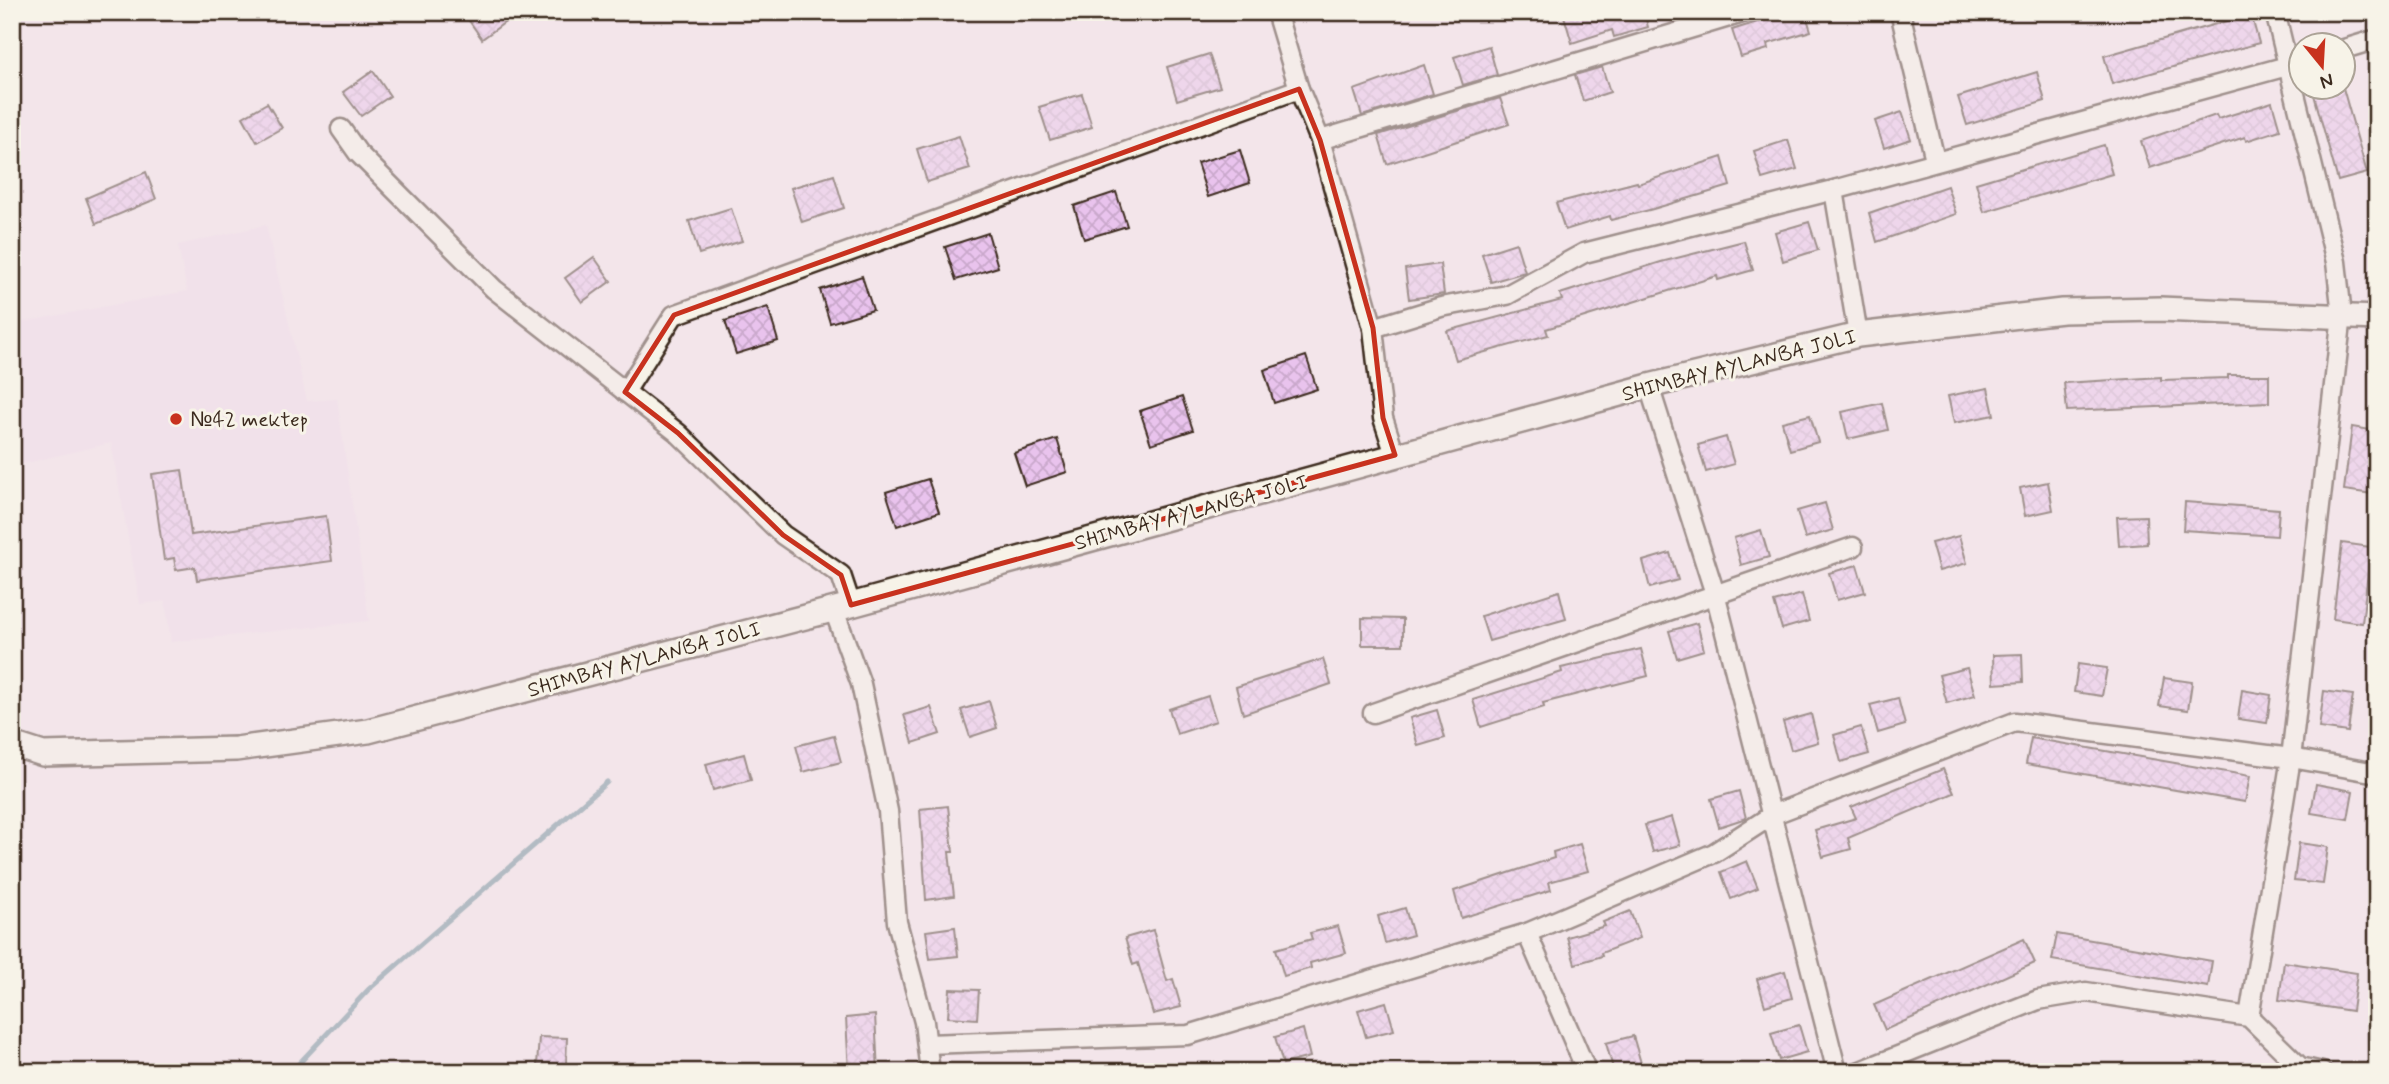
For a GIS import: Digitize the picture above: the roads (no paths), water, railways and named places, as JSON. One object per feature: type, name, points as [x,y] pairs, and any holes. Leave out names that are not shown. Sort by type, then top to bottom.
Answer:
[{"type":"main road","points":[[12,744],[43,754],[236,750],[368,731],[842,607],[1648,386],[1858,335],[2062,311],[2161,309],[2377,318]]},
{"type":"street","points":[[1276,12],[1299,89],[1320,139],[1373,328],[1383,418],[1395,456]]},
{"type":"street","points":[[1320,139],[1746,12]]},
{"type":"street","points":[[1900,12],[1936,160]]},
{"type":"street","points":[[2275,12],[2288,44]]},
{"type":"street","points":[[2358,45],[2377,39]]},
{"type":"street","points":[[1373,328],[1441,307],[1507,295],[1584,253],[1833,190],[2288,66]]},
{"type":"street","points":[[625,392],[674,314],[1299,89]]},
{"type":"street","points":[[2249,1017],[2291,758],[2342,315],[2336,261],[2304,102]]},
{"type":"street","points":[[341,129],[358,153],[494,289],[678,433],[783,535],[841,575],[842,607],[888,811],[897,922],[927,1044],[930,1072]]},
{"type":"street","points":[[1833,190],[1858,335]]},
{"type":"street","points":[[1648,386],[1716,597],[1774,814],[1838,1072]]},
{"type":"street","points":[[1373,713],[1716,597],[1853,547]]},
{"type":"street","points":[[927,1044],[1188,1035],[1527,933],[1714,853],[1774,814],[2015,722],[2291,758],[2377,773]]},
{"type":"street","points":[[1527,933],[1587,1072]]},
{"type":"street","points":[[1858,1072],[2038,1000],[2086,992],[2249,1017],[2300,1069],[2322,1072]]},
{"type":"waterway","points":[[291,1072],[368,990],[607,782]]},
{"type":"place","name":"№42 mektep","points":[[176,419]]}]
